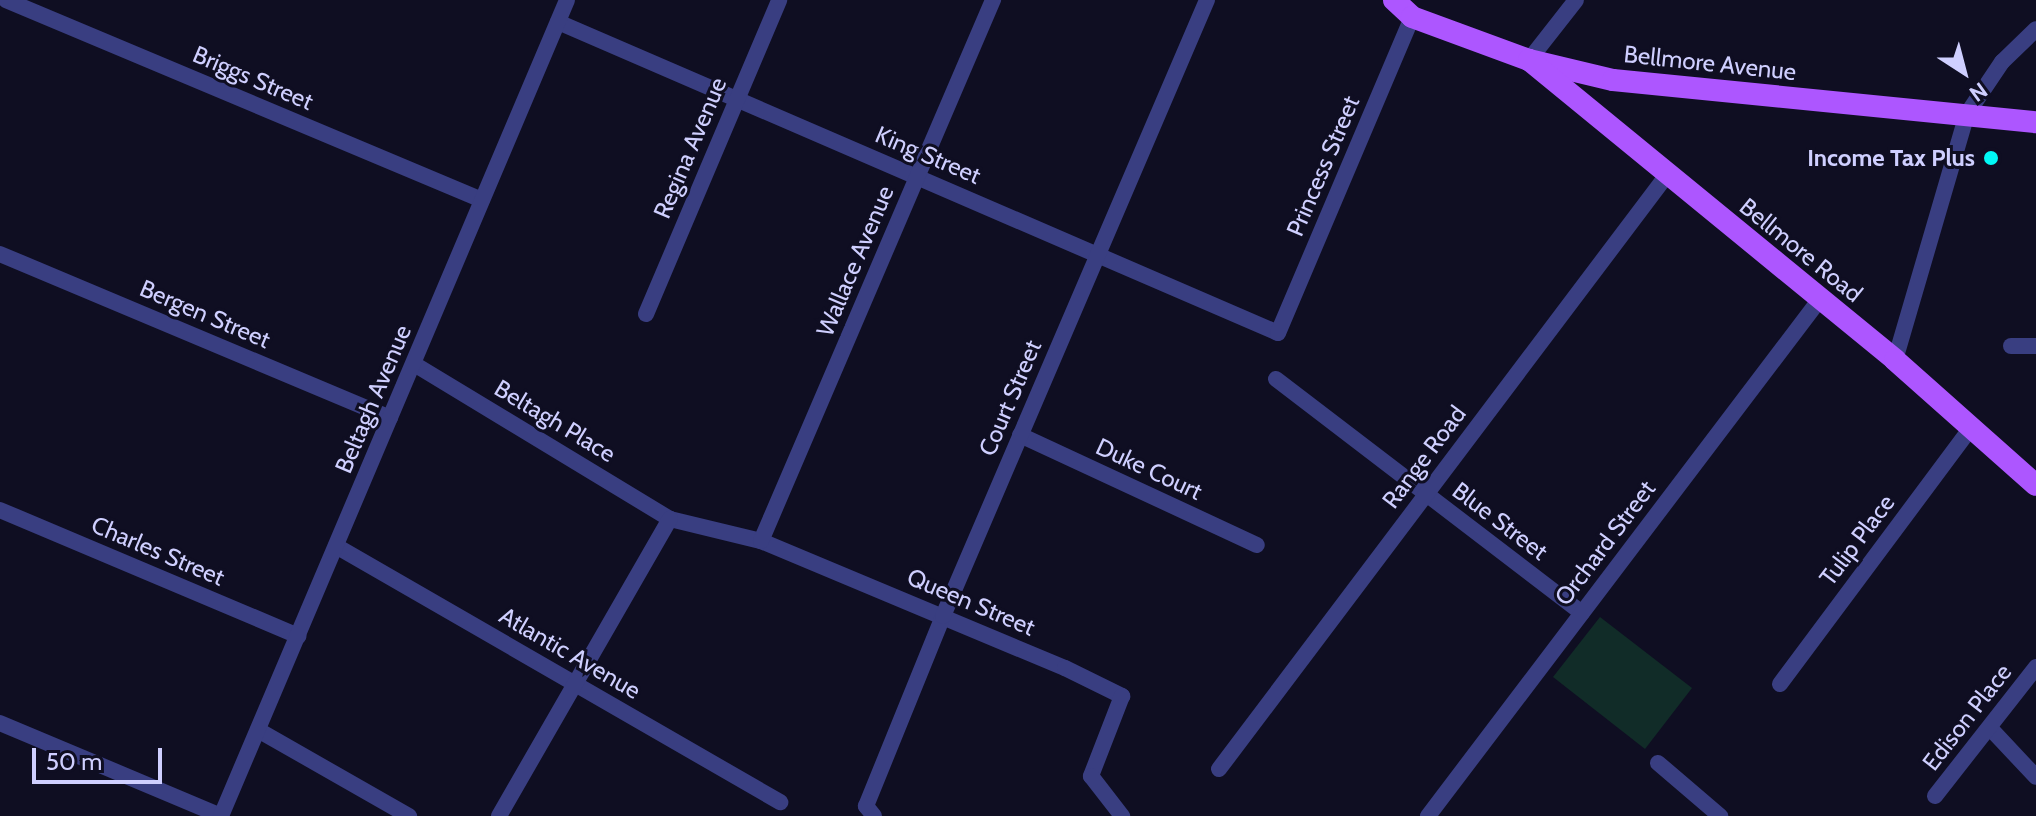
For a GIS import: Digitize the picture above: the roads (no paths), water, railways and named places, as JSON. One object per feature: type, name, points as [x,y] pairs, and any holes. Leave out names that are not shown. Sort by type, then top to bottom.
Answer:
[{"type":"main road","name":"Bellmore Avenue","points":[[1394,0],[1412,17],[1529,60],[1613,80],[2036,122]]},
{"type":"main road","name":"Bellmore Road","points":[[1529,60],[1895,360],[2036,485]]},
{"type":"street","name":"Briggs Street","points":[[6,0],[482,200]]},
{"type":"street","name":"Beltagh Avenue","points":[[221,816],[567,0]]},
{"type":"street","name":"Regina Avenue","points":[[646,314],[779,0]]},
{"type":"street","name":"Wallace Avenue","points":[[761,541],[993,0]]},
{"type":"street","name":"Court Street","points":[[874,816],[866,806],[943,616],[1207,0]]},
{"type":"street","points":[[1529,60],[1576,0]]},
{"type":"street","name":"Princess Street","points":[[1278,333],[1412,17]]},
{"type":"street","name":"King Street","points":[[558,22],[1278,333]]},
{"type":"street","points":[[1895,360],[1967,114],[2002,62],[2036,29]]},
{"type":"street","name":"Range Road","points":[[1219,769],[1667,175]]},
{"type":"street","name":"Bergen Street","points":[[0,254],[390,418]]},
{"type":"street","name":"Orchard Street","points":[[1428,816],[1820,299]]},
{"type":"street","points":[[2011,346],[2036,346]]},
{"type":"street","name":"Beltagh Place","points":[[414,364],[670,519]]},
{"type":"street","name":"Blue Street","points":[[1276,379],[1582,613]]},
{"type":"street","name":"Tulip Place","points":[[1780,684],[1972,426]]},
{"type":"street","name":"Duke Court","points":[[1020,435],[1257,545]]},
{"type":"street","name":"Charles Street","points":[[0,510],[298,636]]},
{"type":"street","points":[[499,816],[670,519]]},
{"type":"street","name":"Queen Street","points":[[670,519],[761,541],[943,616],[1122,696],[1091,776],[1122,816]]},
{"type":"street","name":"Atlantic Avenue","points":[[336,546],[780,802]]},
{"type":"street","name":"Edison Place","points":[[1935,796],[2036,667]]},
{"type":"street","points":[[0,723],[221,816]]},
{"type":"street","points":[[1990,728],[2036,777]]},
{"type":"street","points":[[258,730],[409,816]]},
{"type":"street","points":[[1658,763],[1720,816]]},
{"type":"place","name":"Income Tax Plus","points":[[1991,158]]}]
